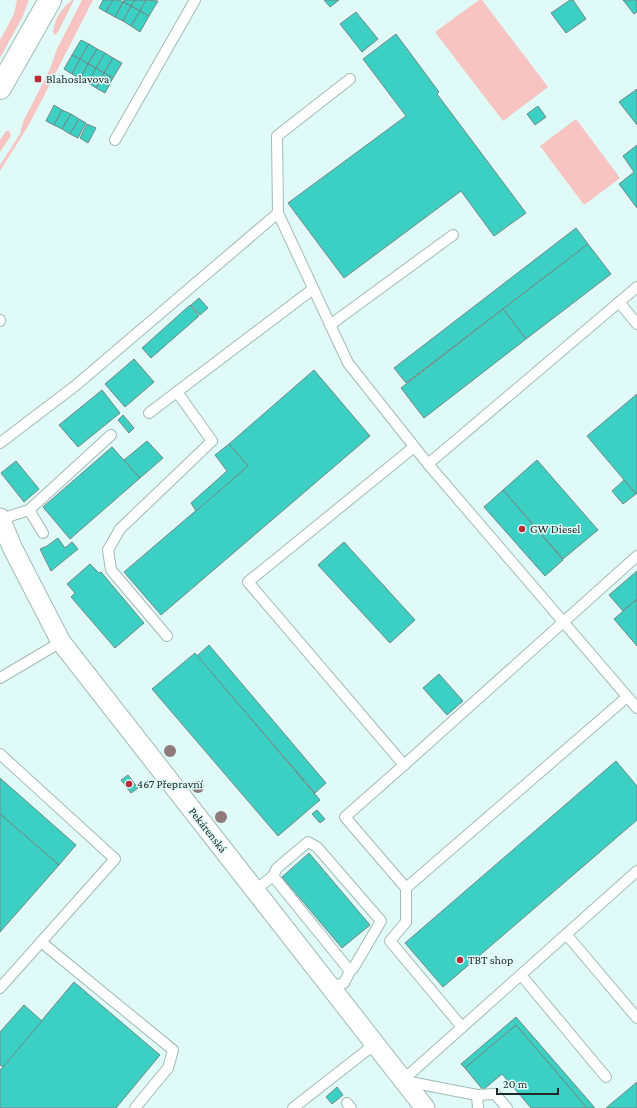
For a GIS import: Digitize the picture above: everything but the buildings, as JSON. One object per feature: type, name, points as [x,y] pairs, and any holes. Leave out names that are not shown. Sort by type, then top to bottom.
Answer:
[{"type":"main road","points":[[0,88],[50,0]]},
{"type":"street","name":"Pekárenská","points":[[0,519],[12,547],[62,642],[425,1108]]},
{"type":"lane","points":[[115,140],[195,0]]},
{"type":"lane","points":[[350,79],[277,136],[278,213],[348,363],[428,464],[637,708]]},
{"type":"lane","points":[[0,443],[76,386],[278,213]]},
{"type":"lane","points":[[330,325],[453,235]]},
{"type":"lane","points":[[428,464],[637,287]]},
{"type":"lane","points":[[149,413],[313,289]]},
{"type":"lane","points":[[619,302],[637,324]]},
{"type":"lane","points":[[167,636],[111,570],[108,550],[120,529],[212,441],[177,392]]},
{"type":"lane","points":[[0,519],[29,510],[111,435]]},
{"type":"lane","points":[[404,765],[248,582],[414,447]]},
{"type":"lane","points":[[29,510],[43,532]]},
{"type":"lane","points":[[462,1027],[390,940],[406,922],[406,888],[345,818],[637,556]]},
{"type":"lane","points":[[0,678],[62,642]]},
{"type":"lane","points":[[406,888],[627,697]]},
{"type":"lane","points":[[0,754],[115,859],[0,988]]},
{"type":"lane","points":[[255,890],[273,876],[277,868],[308,842],[317,847],[381,921],[354,967],[350,970],[344,983],[331,987]]},
{"type":"lane","points":[[403,1080],[637,871]]},
{"type":"lane","points":[[273,876],[350,970]]},
{"type":"lane","points":[[566,934],[637,1018]]},
{"type":"lane","points":[[42,942],[173,1050],[168,1068],[135,1108]]},
{"type":"lane","points":[[521,975],[606,1077]]},
{"type":"lane","points":[[296,1107],[375,1044]]},
{"type":"lane","points":[[403,1080],[478,1095],[495,1094],[507,1108]]},
{"type":"lane","points":[[478,1095],[478,1108]]},
{"type":"shaded area","points":[[17,0],[29,0],[23,16],[0,58],[0,40],[14,14]]},
{"type":"shaded area","points":[[72,0],[74,0],[58,32],[55,35],[53,32],[57,18],[62,10]]},
{"type":"shaded area","points":[[82,0],[93,0],[30,123],[0,171],[0,165],[20,134],[23,122],[50,69],[57,49]]},
{"type":"shaded area","points":[[479,0],[482,0],[548,87],[503,121],[435,32]]},
{"type":"shaded area","points":[[576,119],[620,178],[584,205],[540,146]]},
{"type":"shaded area","points":[[6,131],[9,131],[11,135],[0,152],[0,140]]},
{"type":"place","name":"Blahoslavova","points":[[38,79]]},
{"type":"place","name":"GW Diesel","points":[[522,529]]},
{"type":"place","name":"467 Přepravní","points":[[129,784]]},
{"type":"place","name":"TBT shop","points":[[460,960]]}]
